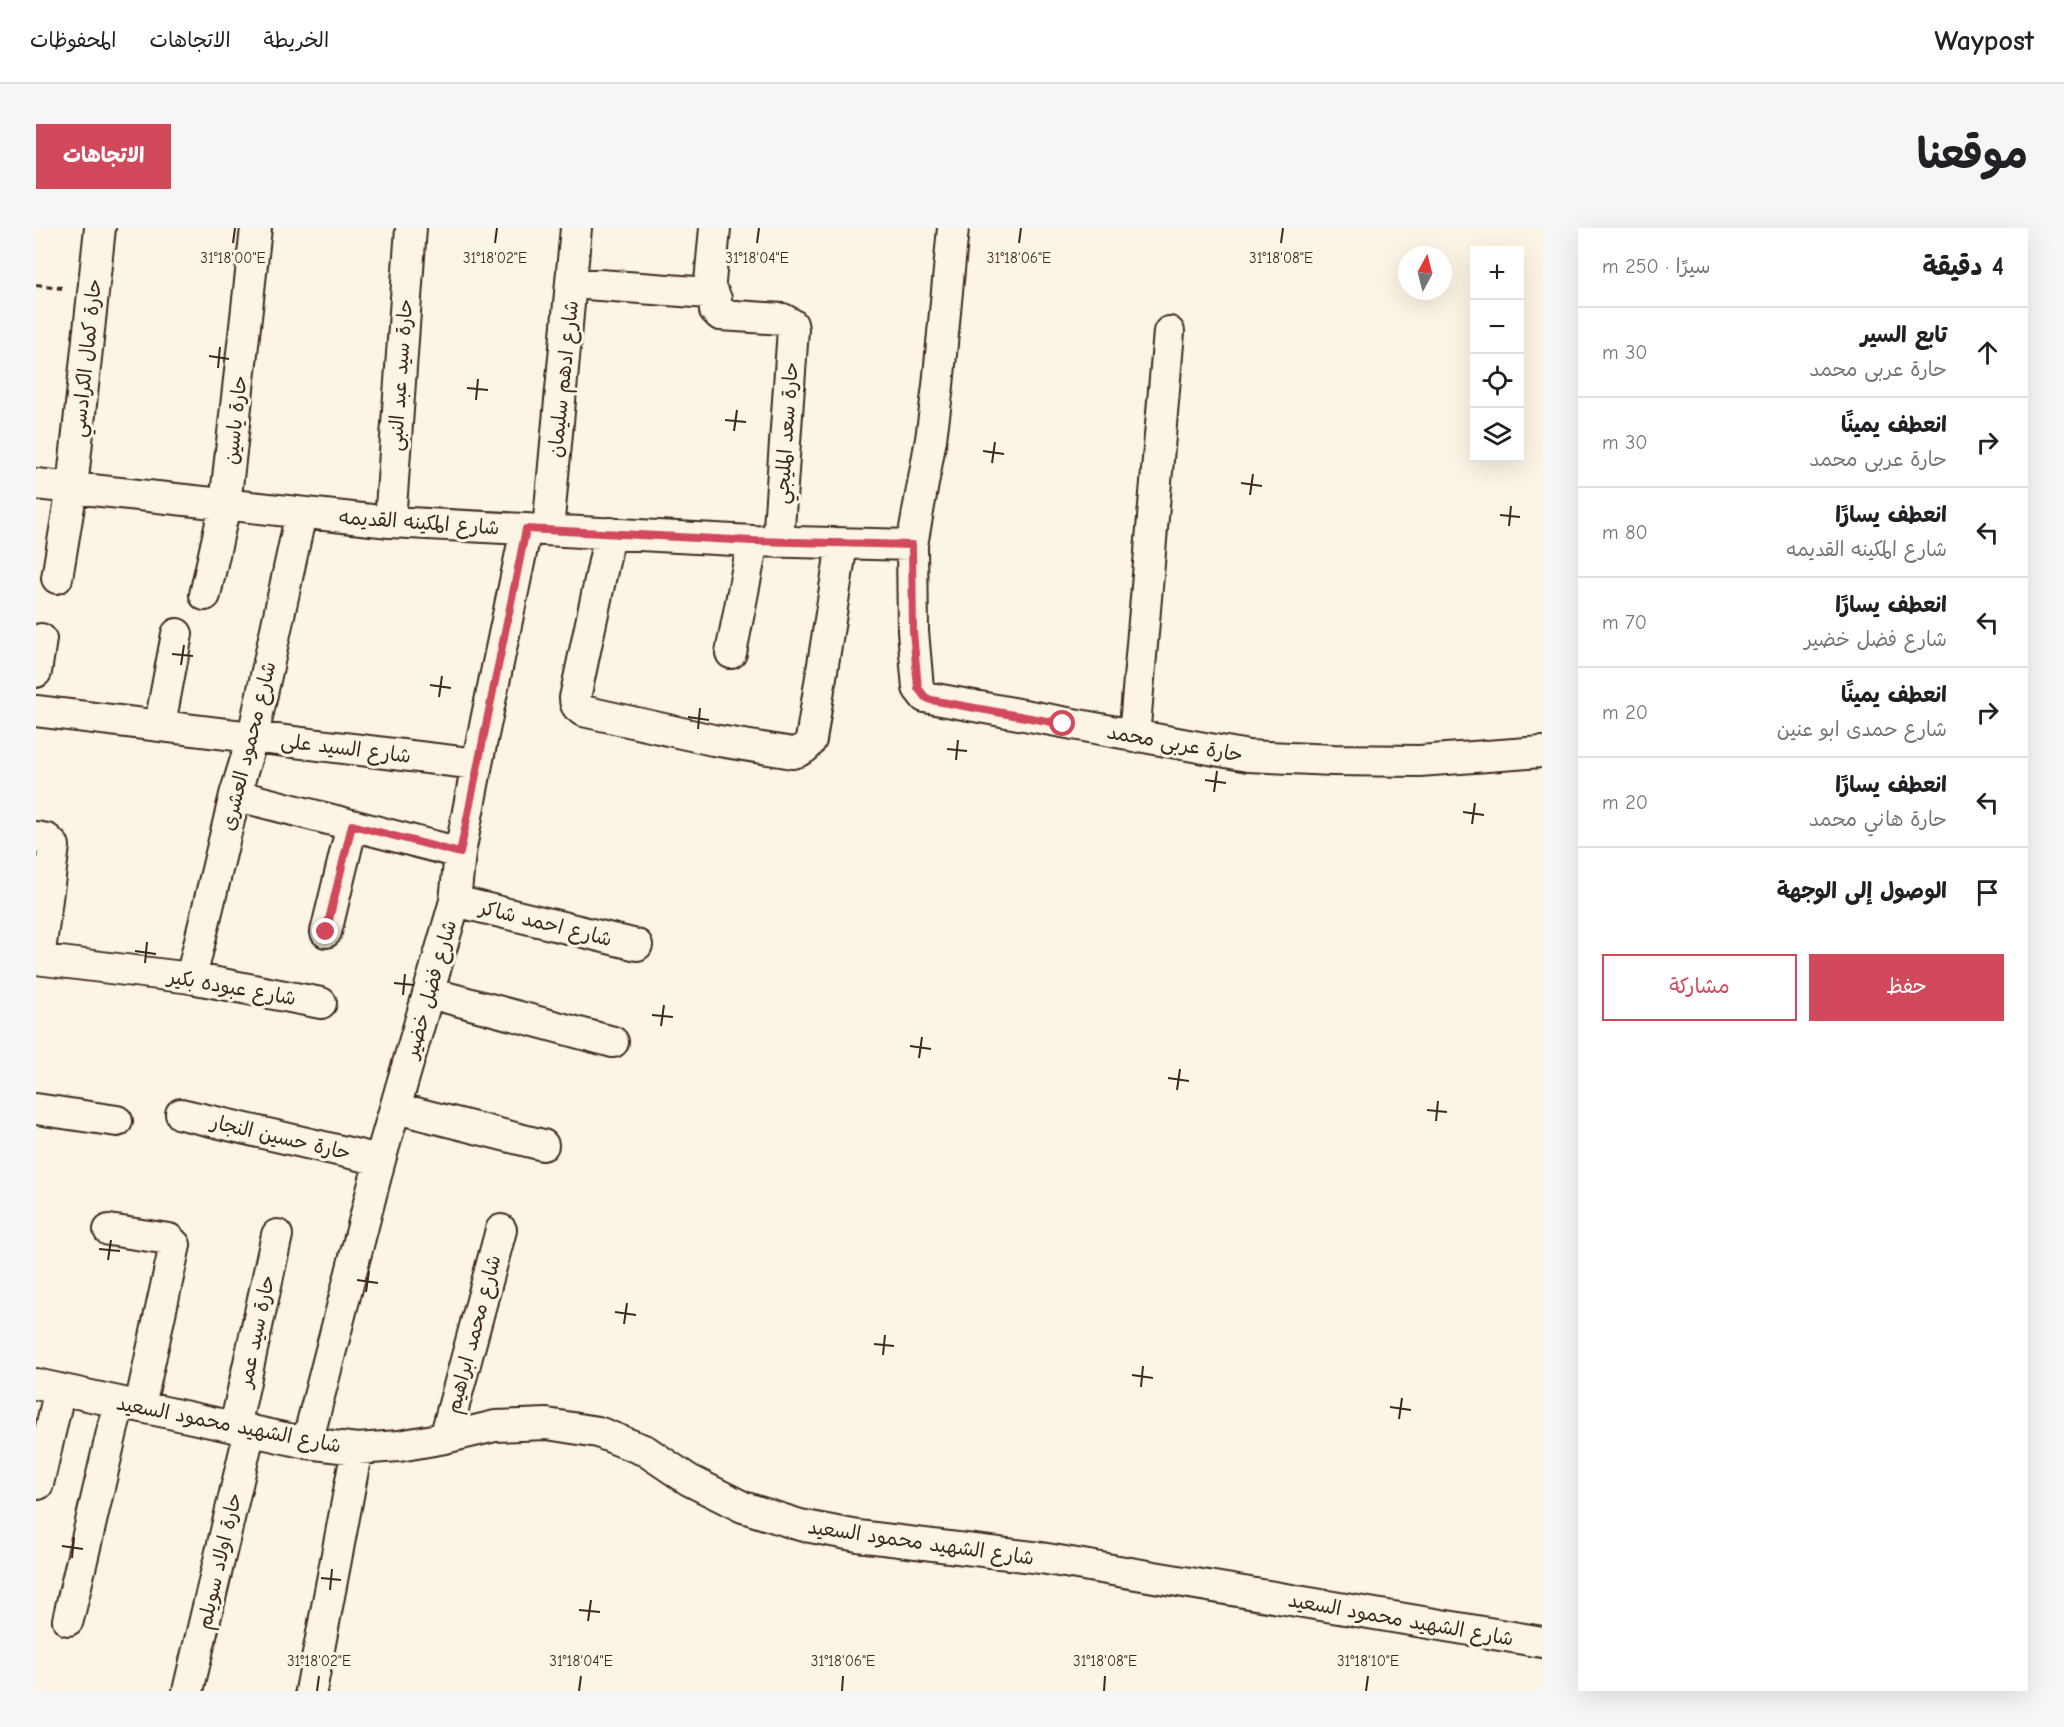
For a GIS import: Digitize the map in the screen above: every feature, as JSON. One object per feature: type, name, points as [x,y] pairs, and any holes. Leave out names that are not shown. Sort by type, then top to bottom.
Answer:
[{"type":"street","name":"حارة كمال الكرادسي","points":[[57,578],[72,488],[100,228]]},
{"type":"street","name":"حارة ياسين","points":[[205,595],[225,505],[256,228]]},
{"type":"street","name":"حارة سيد عبد النبى","points":[[390,522],[411,228]]},
{"type":"street","name":"شارع ادهم سليمان","points":[[537,530],[572,283],[576,228]]},
{"type":"street","points":[[572,283],[709,293],[715,228]]},
{"type":"street","name":"حارة عربى محمد","points":[[953,228],[936,396],[912,545],[913,631],[918,688],[925,697],[1248,756],[1419,761],[1542,752]]},
{"type":"street","name":"حارة سعد المليجي","points":[[709,293],[714,294],[715,310],[720,315],[783,319],[792,324],[793,329],[766,542],[731,653]]},
{"type":"street","points":[[1134,737],[1169,333]]},
{"type":"street","name":"شارع المكينه القديمه","points":[[36,484],[390,522],[766,542],[912,545]]},
{"type":"street","name":"شارع محمود العشرى","points":[[191,978],[236,795],[253,736],[301,513]]},
{"type":"street","name":"شارع فضل خضير","points":[[307,1443],[380,1160],[455,901],[460,853],[477,764],[537,530]]},
{"type":"street","points":[[610,534],[575,698],[578,708],[713,740],[793,753],[801,752],[808,747],[811,740],[842,544]]},
{"type":"street","points":[[160,724],[177,634]]},
{"type":"street","points":[[36,672],[41,639]]},
{"type":"street","name":"شارع السيد على","points":[[36,711],[160,724],[477,764]]},
{"type":"street","points":[[236,795],[460,853]]},
{"type":"street","points":[[326,932],[352,825]]},
{"type":"street","points":[[36,837],[47,840],[54,846],[37,959]]},
{"type":"street","name":"شارع احمد شاكر","points":[[455,901],[637,945]]},
{"type":"street","name":"شارع عبوده بكير","points":[[37,959],[191,978],[321,1003]]},
{"type":"street","points":[[430,993],[613,1042]]},
{"type":"street","points":[[396,1108],[543,1146]]},
{"type":"street","points":[[36,1109],[117,1121]]},
{"type":"street","name":"حارة حسين النجار","points":[[181,1114],[380,1160]]},
{"type":"street","points":[[68,1620],[175,1245],[169,1239],[109,1230]]},
{"type":"street","name":"شارع محمد ابراهيم","points":[[445,1438],[501,1230]]},
{"type":"street","name":"حارة سيد عمر","points":[[243,1429],[277,1235]]},
{"type":"street","points":[[38,1484],[48,1386]]},
{"type":"street","name":"شارع الشهيد محمود السعيد","points":[[48,1386],[307,1443],[357,1449],[399,1446],[506,1425],[547,1424],[598,1432],[646,1451],[689,1480],[743,1507],[800,1526],[858,1536],[1041,1558],[1542,1642]]},
{"type":"street","name":"حارة اولاد سويلم","points":[[188,1691],[243,1429]]},
{"type":"street","points":[[311,1691],[357,1449]]},
{"type":"route","points":[[326,932],[352,825],[460,853],[526,529],[753,541],[912,545],[913,631],[920,693],[931,700],[1063,724]]}]
